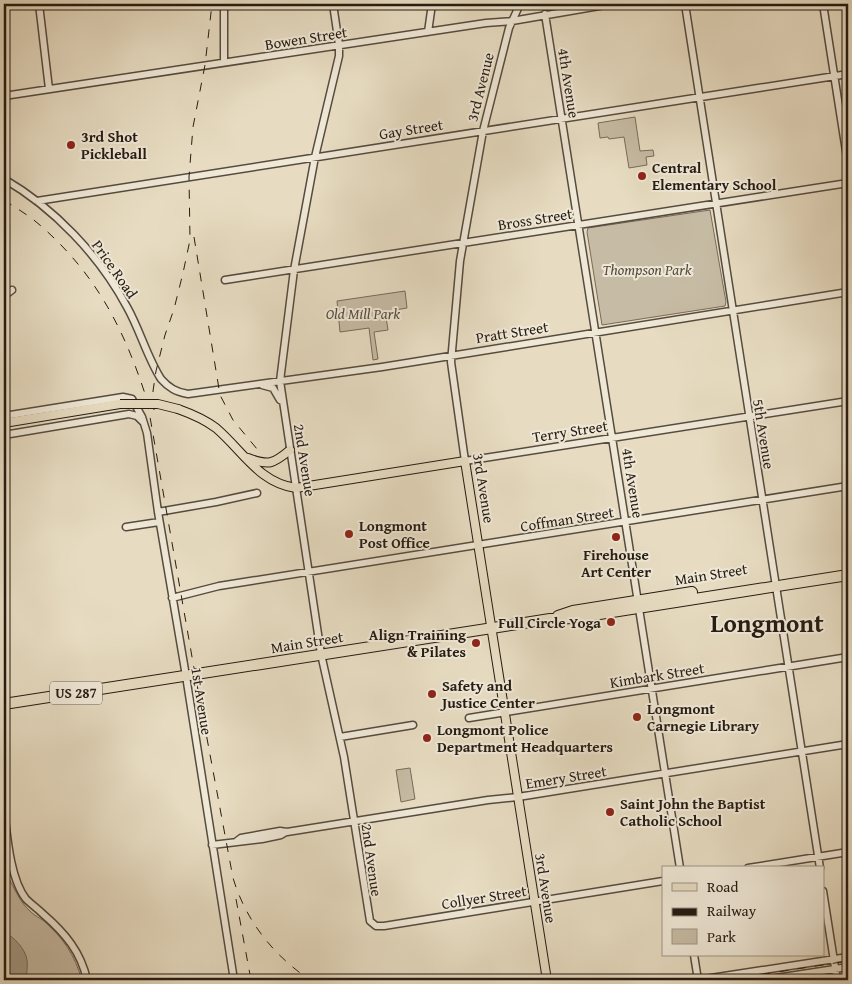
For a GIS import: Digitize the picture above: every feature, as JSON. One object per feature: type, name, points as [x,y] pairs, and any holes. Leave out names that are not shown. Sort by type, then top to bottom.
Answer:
[{"type":"highway","name":"Main Street","points":[[775,583],[848,568]]},
{"type":"highway","name":"Main Street","points":[[186,676],[550,619],[573,611],[639,604],[775,583],[848,575]]},
{"type":"highway","name":"US 287","points":[[4,704],[186,676]]},
{"type":"main road","points":[[4,423],[120,404],[158,404],[178,409],[204,420],[222,434],[268,479],[282,486],[296,488]]},
{"type":"main road","points":[[244,456],[269,463],[278,460],[290,450]]},
{"type":"main road","name":"Terry Street","points":[[296,488],[465,461]]},
{"type":"main road","name":"3rd Avenue","points":[[465,461],[547,980]]},
{"type":"street","points":[[38,4],[49,89]]},
{"type":"street","points":[[224,4],[224,62]]},
{"type":"street","name":"2nd Avenue","points":[[333,4],[339,56],[314,158],[276,384],[284,407],[322,654],[340,737],[370,921]]},
{"type":"street","points":[[428,32],[432,4]]},
{"type":"street","name":"3rd Avenue","points":[[465,461],[451,355],[463,243],[483,131],[512,21],[520,4]]},
{"type":"street","name":"Bowen Street","points":[[4,96],[339,45],[512,21],[611,4]]},
{"type":"street","name":"5th Avenue","points":[[685,4],[820,866]]},
{"type":"street","points":[[822,4],[848,164]]},
{"type":"street","name":"4th Avenue","points":[[545,14],[680,866]]},
{"type":"street","name":"Gay Street","points":[[37,201],[848,74]]},
{"type":"street","name":"Price Road","points":[[4,179],[37,201],[81,243],[100,266],[126,306],[161,379],[168,387],[179,393]]},
{"type":"street","name":"Bross Street","points":[[225,280],[848,182]]},
{"type":"street","points":[[4,296],[12,290]]},
{"type":"street","name":"Pratt Street","points":[[179,393],[192,394],[254,385],[276,384],[848,292]]},
{"type":"street","points":[[254,385],[273,388],[284,407]]},
{"type":"street","name":"1st Avenue","points":[[4,416],[129,397],[135,402],[145,425],[159,522],[186,676],[234,980]]},
{"type":"street","name":"Terry Street","points":[[465,461],[848,401]]},
{"type":"street","points":[[4,435],[129,414],[137,416],[145,425]]},
{"type":"street","name":"Coffman Street","points":[[172,598],[219,586],[848,486]]},
{"type":"street","points":[[158,512],[257,493]]},
{"type":"street","points":[[126,527],[159,522]]},
{"type":"street","name":"Kimbark Street","points":[[469,718],[848,657]]},
{"type":"street","points":[[340,737],[413,725]]},
{"type":"street","name":"Emery Street","points":[[212,844],[242,842],[281,835],[287,832],[354,821],[487,800],[518,798],[848,744]]},
{"type":"street","points":[[4,810],[12,867],[26,898],[66,936],[77,952],[87,980]]},
{"type":"street","points":[[761,866],[848,852]]},
{"type":"street","points":[[4,868],[12,867]]},
{"type":"street","name":"Collyer Street","points":[[370,921],[376,926],[384,926],[662,881]]},
{"type":"street","points":[[824,897],[837,980]]},
{"type":"street","points":[[694,956],[698,980],[848,957]]},
{"type":"street","points":[[763,980],[848,967]]},
{"type":"green space","points":[[635,117],[640,151],[653,150],[654,156],[646,157],[647,165],[629,168],[624,137],[600,138],[598,123]]},
{"type":"green space","name":"Thompson Park","points":[[710,210],[726,302],[725,306],[602,325],[587,232],[588,228]]},
{"type":"green space","name":"Old Mill Park","points":[[405,291],[407,308],[395,310],[395,315],[386,317],[388,330],[374,332],[378,359],[373,360],[369,328],[340,332],[337,301]]},
{"type":"green space","points":[[410,768],[415,799],[401,802],[396,770]]},
{"type":"green space","points":[[7,875],[20,900],[63,941],[76,962],[82,980],[4,980],[4,876]]},
{"type":"shaded area","points":[[4,933],[15,940],[26,956],[27,980],[4,980]]},
{"type":"railway","points":[[154,410],[153,391],[156,371],[174,309],[190,240],[189,177],[193,127],[205,65],[212,4]]},
{"type":"railway","points":[[4,200],[28,215],[41,226],[78,264],[107,306],[129,351],[147,400],[233,878],[245,909],[262,936],[284,960],[310,980]]},
{"type":"railway","points":[[194,237],[220,395],[233,420],[257,449]]},
{"type":"railway","points":[[236,899],[251,980]]},
{"type":"railway","points":[[726,980],[848,961]]},
{"type":"place","name":"3rd Shot Pickleball","points":[[71,145]]},
{"type":"place","name":"Central Elementary School","points":[[642,176]]},
{"type":"place","name":"Longmont Post Office","points":[[349,534]]},
{"type":"place","name":"Firehouse Art Center","points":[[616,537]]},
{"type":"place","name":"Full Circle Yoga","points":[[611,622]]},
{"type":"place","name":"Align Training & Pilates","points":[[476,643]]},
{"type":"place","name":"Safety and Justice Center","points":[[432,694]]},
{"type":"place","name":"Longmont Carnegie Library","points":[[637,717]]},
{"type":"place","name":"Longmont Police Department Headquarters","points":[[427,738]]},
{"type":"place","name":"Saint John the Baptist Catholic School","points":[[610,812]]},
{"type":"district","name":"Longmont","points":[[767,623]]}]
